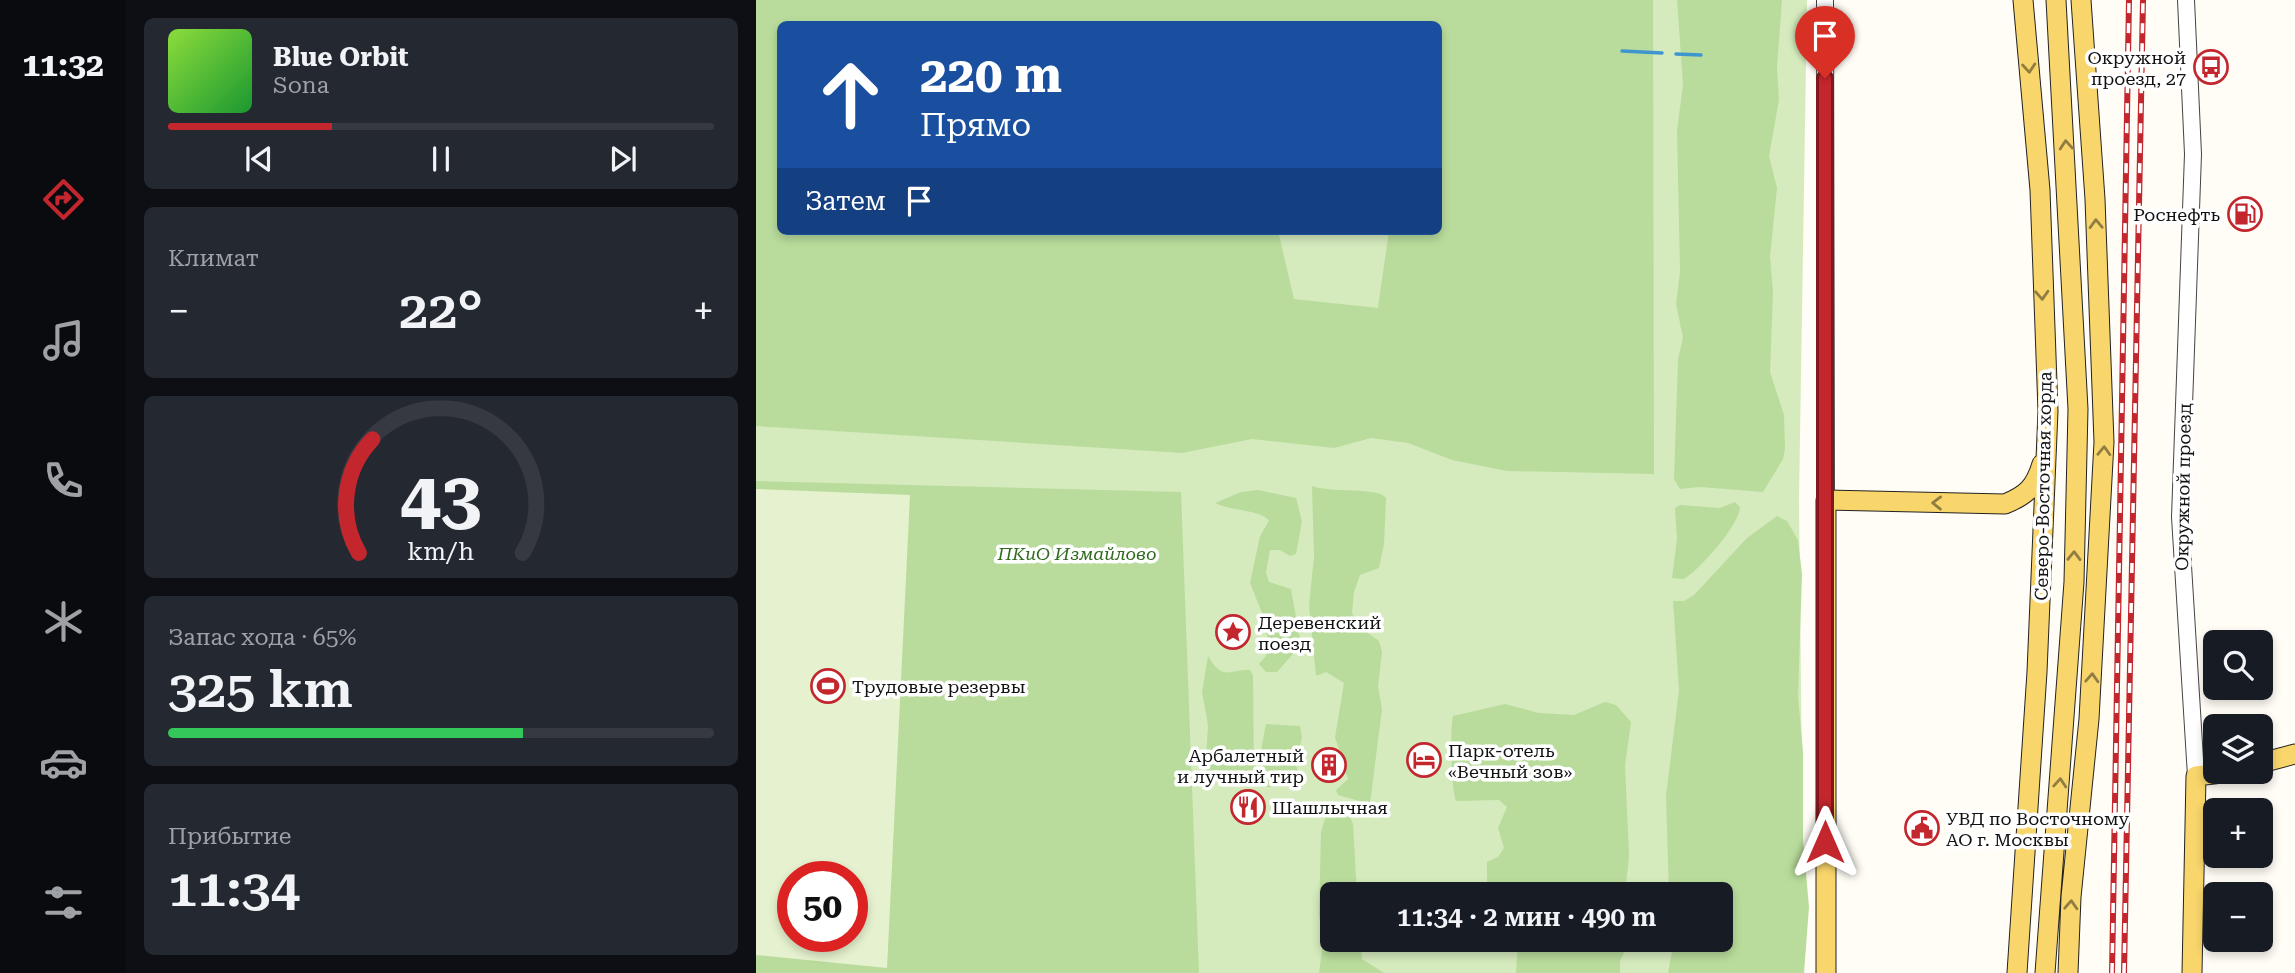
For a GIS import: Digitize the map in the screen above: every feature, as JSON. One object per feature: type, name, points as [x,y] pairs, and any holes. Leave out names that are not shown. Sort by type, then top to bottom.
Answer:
[{"type":"main road","name":"Северо-Восточная хорда","points":[[2017,973],[2037,672],[2047,446],[2040,190],[2023,0]]},
{"type":"main road","name":"Северо-Восточная хорда","points":[[2045,973],[2074,582],[2078,409],[2056,0]]},
{"type":"main road","points":[[2068,973],[2071,897],[2089,719],[2104,442],[2095,199],[2081,0]]},
{"type":"main road","points":[[1826,973],[1826,500],[2005,504],[2022,497],[2033,488],[2047,446]]},
{"type":"main road","points":[[2273,760],[2295,754]]},
{"type":"main road","points":[[2196,776],[2203,775]]},
{"type":"main road","name":"Окружной проезд","points":[[2192,973],[2196,776]]},
{"type":"street","points":[[1825,0],[1826,500]]},
{"type":"street","name":"Окружной проезд","points":[[2186,0],[2193,154],[2180,517],[2196,776]]},
{"type":"green space","name":"ПКиО Измайлово","points":[[756,0],[1807,0],[1799,500],[1804,973],[756,973]]},
{"type":"green space","points":[[756,0],[1653,0],[1654,474],[1507,471],[1452,460],[1408,443],[1371,438],[1334,448],[1252,439],[1182,453],[756,426]]},
{"type":"green space","points":[[1677,0],[1782,0],[1777,67],[1779,100],[1769,156],[1777,188],[1770,257],[1773,292],[1770,372],[1784,415],[1785,448],[1783,459],[1763,492],[1700,487],[1680,489],[1674,479],[1678,359],[1683,338],[1676,304],[1680,272],[1677,130],[1683,85]]},
{"type":"green space","points":[[756,481],[1181,492],[1199,973],[756,973]]},
{"type":"green space","points":[[1312,486],[1374,492],[1386,498],[1384,544],[1379,568],[1360,575],[1354,592],[1352,613],[1361,628],[1379,641],[1382,652],[1378,686],[1382,709],[1370,804],[1338,795],[1336,790],[1348,779],[1335,737],[1344,683],[1326,672],[1316,676],[1309,605],[1314,557]]},
{"type":"green space","name":"Трудовые резервы","points":[[756,489],[910,495],[887,968],[756,955]]},
{"type":"green space","points":[[1258,490],[1296,498],[1302,521],[1296,554],[1290,556],[1280,550],[1270,550],[1266,572],[1269,582],[1291,589],[1301,645],[1277,672],[1266,672],[1259,664],[1266,656],[1268,640],[1262,613],[1250,583],[1260,536],[1269,521],[1260,515],[1215,503],[1241,492]]},
{"type":"green space","points":[[1735,502],[1740,507],[1738,515],[1718,546],[1684,579],[1672,578],[1677,539],[1675,508],[1680,505],[1720,508]]},
{"type":"green space","points":[[1777,516],[1787,521],[1798,540],[1802,574],[1798,696],[1803,752],[1803,840],[1809,907],[1804,973],[1668,973],[1672,952],[1733,952],[1733,882],[1669,882],[1666,796],[1679,690],[1673,601],[1684,601],[1694,595],[1747,538]]},
{"type":"green space","points":[[1208,656],[1222,672],[1250,670],[1253,675],[1254,778],[1251,784],[1205,774],[1208,725],[1202,692]]},
{"type":"green space","points":[[1605,702],[1616,705],[1631,722],[1625,765],[1629,856],[1626,882],[1487,882],[1487,862],[1498,857],[1504,848],[1498,828],[1507,807],[1499,800],[1456,801],[1452,758],[1453,716],[1505,704],[1539,713],[1574,715]]},
{"type":"green space","points":[[1266,724],[1300,726],[1302,737],[1296,765],[1303,787],[1266,787],[1261,750]]},
{"type":"green space","points":[[1327,812],[1349,814],[1353,824],[1356,882],[1320,882],[1320,922],[1319,915],[1321,832]]},
{"type":"green space","points":[[1322,952],[1361,952],[1362,959],[1384,973],[1319,973]]},
{"type":"green space","points":[[1517,952],[1624,952],[1620,961],[1620,973],[1516,973]]},
{"type":"waterway","points":[[1622,51],[1662,53]]},
{"type":"waterway","points":[[1676,54],[1701,55]]},
{"type":"railway","points":[[2112,973],[2129,0]]},
{"type":"railway","points":[[2124,973],[2143,0]]},
{"type":"place","name":"Окружной проезд, 27","points":[[2211,67]]},
{"type":"place","name":"Роснефть","points":[[2245,214]]},
{"type":"place","name":"Деревенский поезд","points":[[1233,632]]},
{"type":"place","name":"Трудовые резервы","points":[[828,686]]},
{"type":"place","name":"Парк-отель «Вечный зов»","points":[[1424,760]]},
{"type":"place","name":"Арбалетный и лучный тир","points":[[1329,765]]},
{"type":"place","name":"Шашлычная","points":[[1248,807]]},
{"type":"place","name":"УВД по Восточному АО г. Москвы","points":[[1922,828]]},
{"type":"route","points":[[1825,78],[1825,842]]}]
